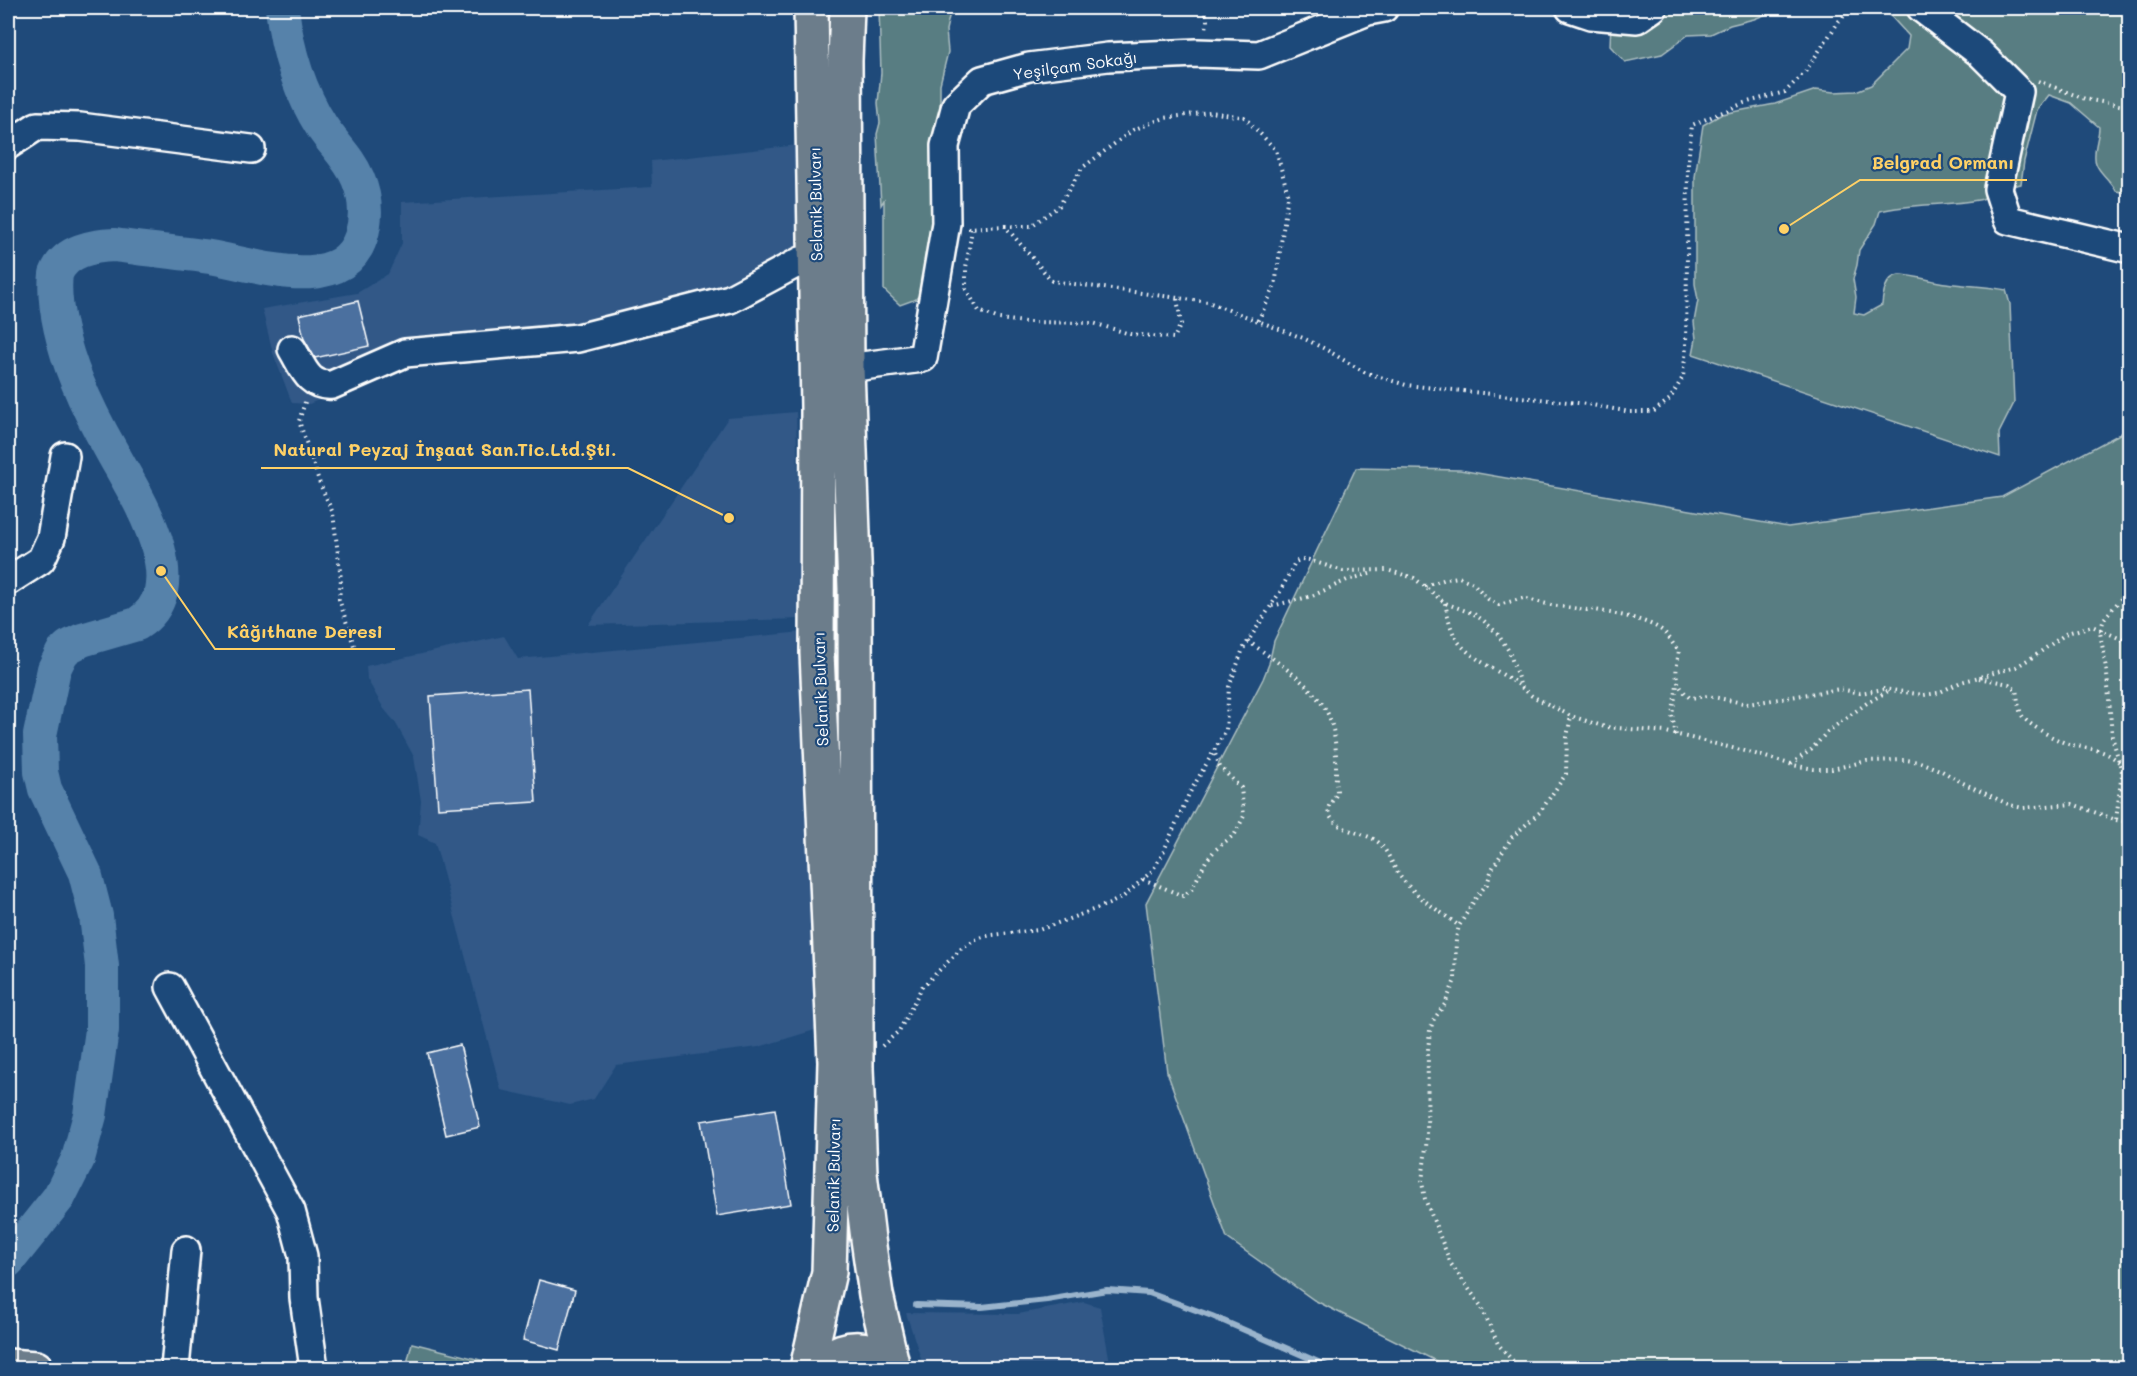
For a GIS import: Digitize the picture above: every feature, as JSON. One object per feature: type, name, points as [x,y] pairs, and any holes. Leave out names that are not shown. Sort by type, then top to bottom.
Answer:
[{"type":"main road","name":"Selanik Bulvarı","points":[[807,1368],[830,1272],[835,1062],[817,653],[818,409],[811,8]]},
{"type":"main road","name":"Selanik Bulvarı","points":[[847,8],[845,73],[847,368],[855,590],[856,1068],[861,1173],[868,1239],[876,1294],[893,1368]]},
{"type":"main road","points":[[820,1368],[824,1361],[848,1348],[872,1351],[893,1368]]},
{"type":"main road","points":[[8,1366],[36,1368]]},
{"type":"street","name":"Yeşilçam Sokağı","points":[[847,368],[923,358],[959,226],[945,146],[956,105],[982,80],[1029,67],[1108,57],[1197,53],[1259,55],[1368,11],[1384,8]]},
{"type":"street","points":[[1570,8],[1591,15],[1637,19],[1653,8]]},
{"type":"street","points":[[1921,8],[1981,54],[2019,92],[1998,189],[2008,220],[2130,249]]},
{"type":"street","points":[[8,145],[37,126],[80,127],[251,149]]},
{"type":"street","points":[[292,349],[312,381],[322,386],[332,385],[405,354],[578,338],[730,299],[801,261],[816,259]]},
{"type":"street","points":[[8,581],[41,560],[51,538],[65,456]]},
{"type":"street","points":[[170,987],[291,1211],[303,1256],[304,1298],[314,1368]]},
{"type":"street","points":[[175,1368],[186,1250]]},
{"type":"path","points":[[1005,226],[1052,281],[1208,302],[1325,349],[1364,372],[1406,385],[1587,404],[1630,412],[1653,412],[1670,399],[1683,377],[1686,348],[1688,163],[1692,125],[1744,103],[1785,92],[1805,72],[1839,21],[1852,8]]},
{"type":"path","points":[[2019,92],[2033,79],[2085,99],[2130,107]]},
{"type":"path","points":[[1177,298],[1181,324],[1174,338],[1130,334],[1093,323],[1025,322],[999,319],[979,311],[966,289],[966,268],[959,226],[1031,226],[1059,206],[1082,168],[1133,130],[1164,118],[1210,112],[1244,117],[1276,150],[1288,194],[1275,286],[1258,321]]},
{"type":"path","points":[[312,381],[299,421],[320,484],[333,513],[341,579],[339,599],[355,649]]},
{"type":"path","points":[[856,1068],[899,1031],[922,987],[961,949],[979,938],[1039,930],[1088,912],[1123,897],[1152,871],[1162,855],[1189,794],[1226,730],[1228,687],[1243,649],[1272,606],[1295,562],[1302,559],[1343,571],[1387,570],[1402,573],[1425,586],[1445,603],[1474,614],[1497,633],[1509,651],[1521,687]]},
{"type":"path","points":[[1272,606],[1322,593],[1347,580],[1378,571]]},
{"type":"path","points":[[1425,586],[1459,577],[1473,583],[1494,603],[1528,599],[1551,605],[1591,609],[1658,627],[1669,636],[1674,648],[1678,650],[1677,683],[1672,715],[1676,735]]},
{"type":"path","points":[[2116,820],[2122,772],[2112,736],[2100,629],[2104,619],[2130,588]]},
{"type":"path","points":[[1445,603],[1450,624],[1458,641],[1472,654],[1532,696],[1571,716],[1605,727],[1666,732],[1814,769],[1832,769],[1867,761],[1920,762],[2010,805],[2023,808],[2072,804],[2116,820],[2130,822]]},
{"type":"path","points":[[1677,683],[1690,698],[1708,696],[1748,704],[1840,689],[1860,693],[1890,690],[1924,695],[1938,693],[1976,678],[2016,667],[2067,633],[2092,626],[2130,643]]},
{"type":"path","points":[[1248,641],[1305,686],[1319,700],[1330,717],[1336,750],[1337,792],[1328,807],[1329,815],[1337,824],[1350,831],[1366,835],[1379,843],[1401,879],[1419,897],[1459,926]]},
{"type":"path","points":[[1976,678],[2009,684],[2016,690],[2019,709],[2024,717],[2043,731],[2069,744],[2095,748],[2109,753],[2120,763]]},
{"type":"path","points":[[1791,764],[1811,750],[1827,732],[1867,703],[1890,690]]},
{"type":"path","points":[[1523,1368],[1512,1360],[1498,1344],[1481,1306],[1451,1263],[1425,1199],[1422,1182],[1427,1138],[1430,1030],[1452,990],[1457,965],[1456,938],[1459,926],[1487,884],[1492,869],[1512,837],[1540,812],[1566,774],[1567,737],[1571,716]]},
{"type":"path","points":[[1143,879],[1183,896],[1191,889],[1206,861],[1215,850],[1240,828],[1244,816],[1241,788],[1220,767],[1214,751]]},
{"type":"shaded area","points":[[807,144],[812,265],[726,311],[403,364],[309,404],[292,403],[273,353],[262,309],[357,293],[388,274],[402,243],[402,202],[652,187],[651,161]]},
{"type":"shaded area","points":[[796,412],[802,619],[588,625],[728,418]]},
{"type":"shaded area","points":[[813,631],[815,1030],[759,1047],[616,1065],[594,1099],[570,1105],[501,1090],[435,843],[418,835],[421,801],[414,757],[367,679],[366,666],[504,636],[518,659]]},
{"type":"shaded area","points":[[1084,1302],[1100,1307],[1111,1368],[924,1368],[906,1313],[1018,1314]]},
{"type":"green space","points":[[879,8],[951,8],[946,30],[948,52],[940,84],[934,216],[926,286],[916,299],[900,305],[884,290],[884,200],[881,205],[877,134],[880,123],[878,103],[881,73]]},
{"type":"green space","points":[[1606,8],[1782,8],[1730,25],[1711,34],[1688,35],[1662,54],[1625,62],[1610,46],[1611,23]]},
{"type":"green space","points":[[1878,8],[2129,8],[2129,193],[2116,191],[2098,167],[2095,154],[2099,127],[2071,103],[2049,95],[2037,110],[2024,161],[2021,184],[1993,191],[1981,199],[1880,211],[1876,224],[1859,250],[1853,279],[1856,297],[1854,313],[1864,315],[1882,305],[1888,282],[1894,276],[1899,275],[2006,290],[2010,304],[2014,403],[1999,433],[2000,457],[1693,354],[1696,339],[1694,322],[1698,300],[1695,284],[1695,177],[1703,125],[1722,114],[1775,104],[1816,90],[1856,91],[1871,85],[1907,49],[1909,36],[1885,10]]},
{"type":"green space","points":[[2129,429],[2129,1368],[1450,1368],[1314,1300],[1227,1238],[1167,1072],[1146,903],[1263,679],[1274,641],[1356,468],[1460,470],[1788,527],[2002,497]]},
{"type":"green space","points":[[412,1343],[509,1367],[509,1368],[406,1368]]},
{"type":"building","points":[[358,301],[369,346],[315,358],[304,339],[299,315]]},
{"type":"building","points":[[528,689],[536,802],[438,808],[430,696]]},
{"type":"building","points":[[460,1045],[480,1127],[446,1135],[427,1053]]},
{"type":"building","points":[[775,1109],[791,1204],[717,1216],[701,1121]]},
{"type":"building","points":[[539,1280],[575,1290],[559,1350],[523,1340]]},
{"type":"waterway","points":[[8,1261],[59,1197],[78,1159],[90,1115],[102,1030],[102,966],[96,916],[85,873],[45,789],[41,772],[40,735],[54,669],[62,653],[68,647],[82,640],[137,624],[154,608],[162,587],[162,564],[146,515],[93,417],[68,357],[60,329],[55,287],[56,274],[66,259],[81,251],[115,245],[210,257],[271,270],[294,272],[316,272],[335,266],[351,255],[363,230],[365,208],[363,193],[351,165],[322,127],[307,99],[291,55],[282,8]]},
{"type":"waterway","points":[[916,1305],[982,1307],[1047,1300],[1107,1290],[1149,1293],[1212,1316],[1332,1368]]},
{"type":"place","name":"Belgrad Ormanı","points":[[1784,229]]},
{"type":"place","name":"Natural Peyzaj İnşaat San.Tic.Ltd.Şti.","points":[[729,518]]},
{"type":"place","name":"Kâğıthane Deresi","points":[[161,571]]}]
